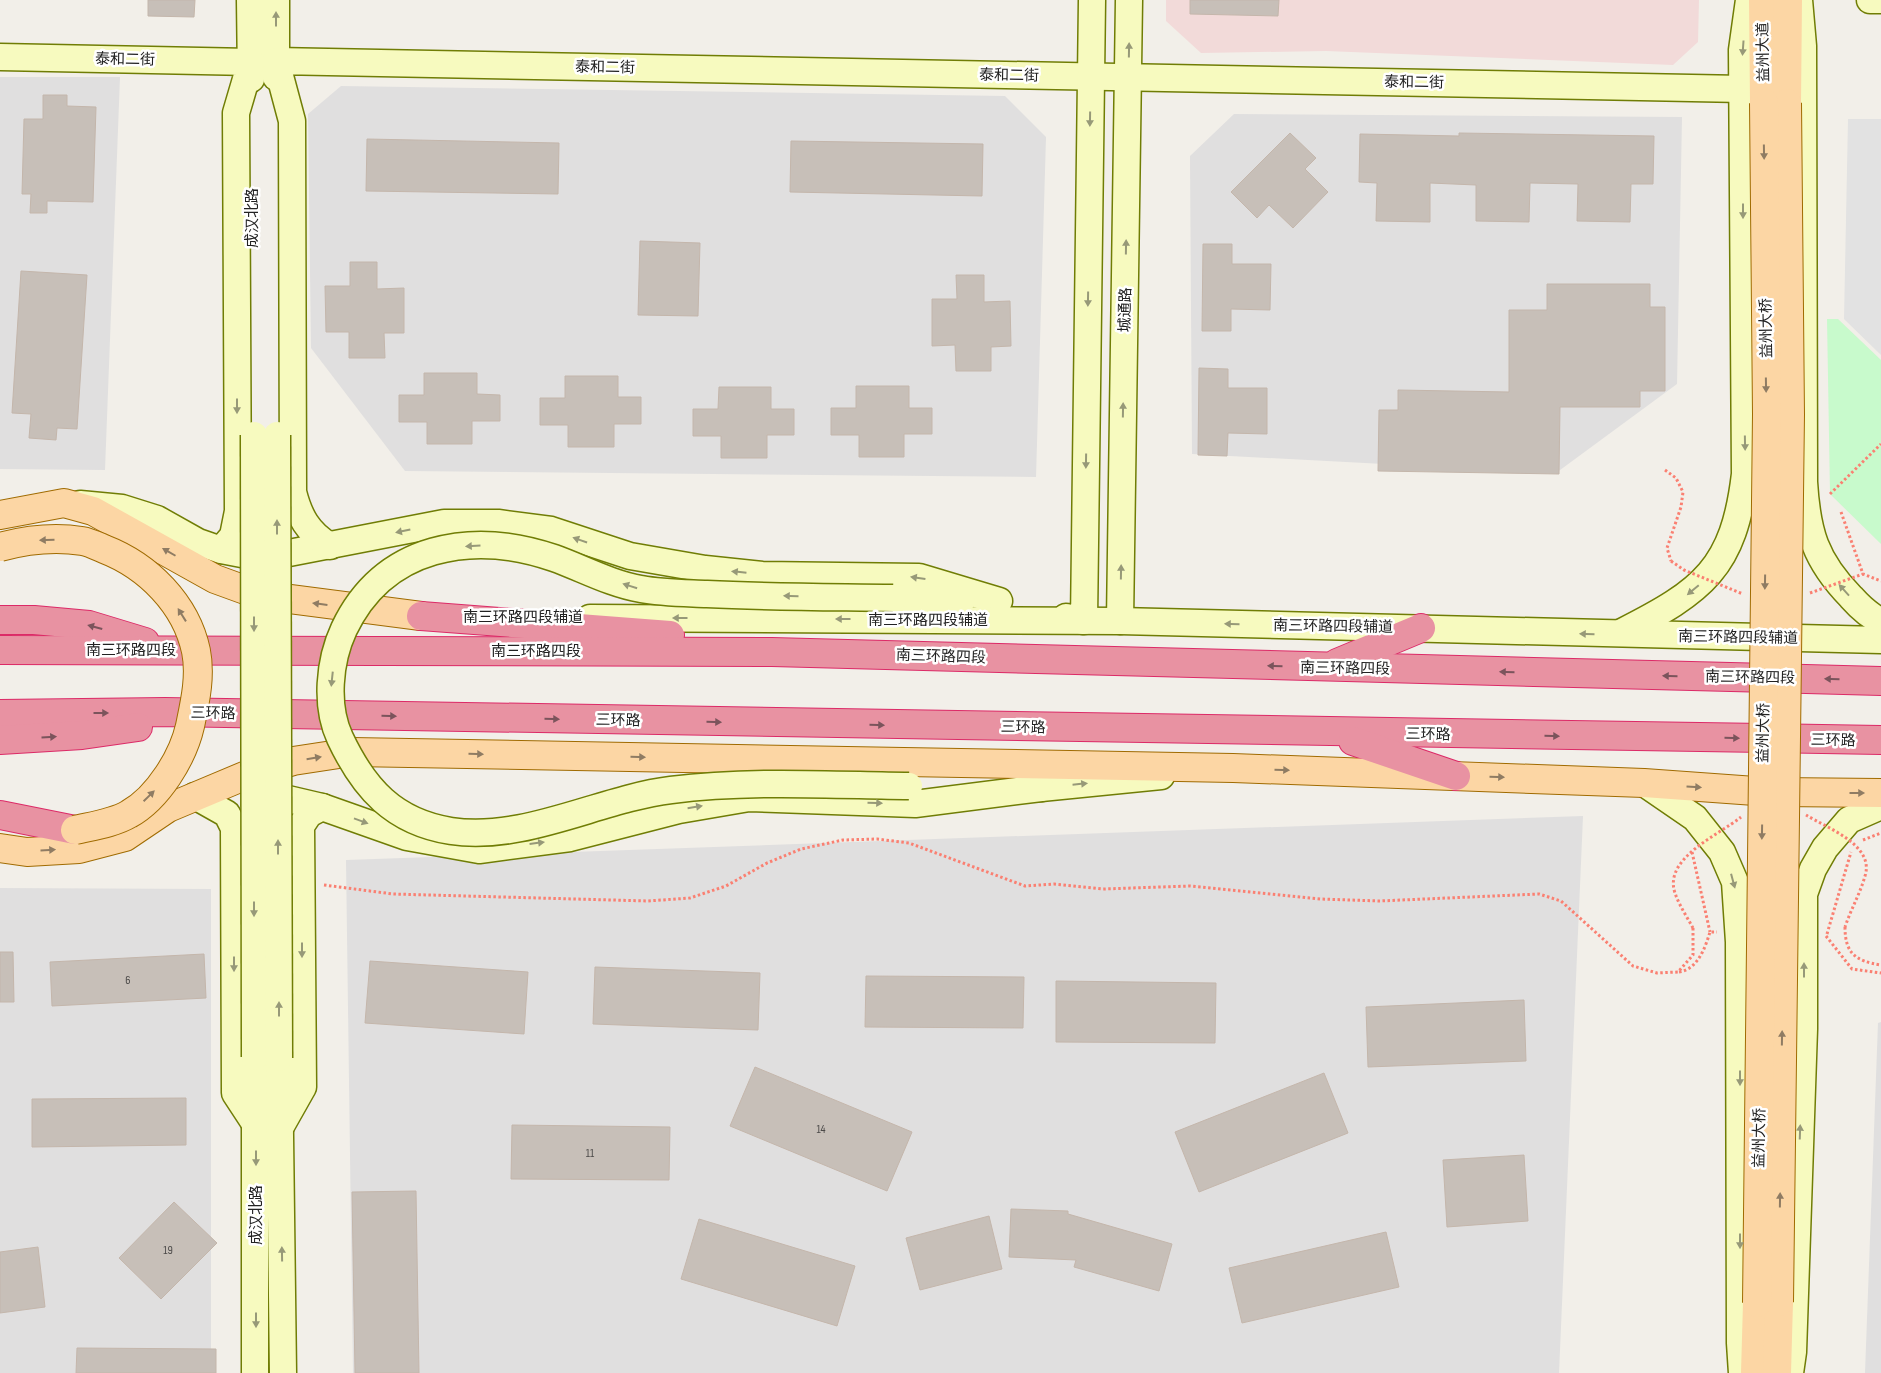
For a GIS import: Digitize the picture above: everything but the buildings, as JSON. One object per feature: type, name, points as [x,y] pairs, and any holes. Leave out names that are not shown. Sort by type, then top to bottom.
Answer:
[{"type":"highway","points":[[421,616],[968,657]]},
{"type":"highway","points":[[0,620],[34,620],[89,625],[176,650]]},
{"type":"highway","points":[[1327,667],[1421,628]]},
{"type":"highway","name":"南三环路四段","points":[[0,650],[772,652],[1881,681]]},
{"type":"highway","points":[[0,714],[166,712]]},
{"type":"highway","points":[[0,740],[82,735],[138,727],[166,712]]},
{"type":"highway","name":"三环路","points":[[166,712],[1881,740]]},
{"type":"highway","points":[[1328,732],[1456,776]]},
{"type":"highway","points":[[0,815],[75,830]]},
{"type":"main road","name":"益州大道","points":[[1763,0],[1765,98]]},
{"type":"main road","name":"益州大道","points":[[1765,98],[1788,0]]},
{"type":"main road","name":"益州大桥","points":[[1765,98],[1790,414],[1768,1302]]},
{"type":"main road","name":"南三环路四段辅道","points":[[0,515],[64,503],[93,511],[215,579],[259,595],[421,616]]},
{"type":"main road","points":[[0,548],[47,540],[84,541],[121,556],[146,573],[170,596],[186,619],[196,651],[198,678],[194,708],[181,755],[173,769],[152,795],[130,814],[75,830],[40,831],[0,826]]},
{"type":"main road","points":[[0,848],[28,852],[79,849],[125,837],[168,808],[249,774],[275,766],[352,752],[1233,768],[1644,783],[1769,792],[1881,793]]},
{"type":"main road","points":[[1755,1373],[1768,1302]]},
{"type":"main road","points":[[1768,1302],[1777,1373]]},
{"type":"street","name":"成汉北路","points":[[250,0],[264,61]]},
{"type":"street","name":"成汉北路","points":[[276,0],[264,61],[267,1057],[283,1373]]},
{"type":"street","points":[[64,503],[122,508],[157,519],[198,542],[221,550],[264,558],[444,523],[498,523],[551,530],[630,556],[705,569],[762,575],[919,577],[999,601],[1084,621],[1092,0]]},
{"type":"street","name":"城通路","points":[[1120,621],[1129,0]]},
{"type":"street","points":[[1617,634],[1665,611],[1706,579],[1720,562],[1728,546],[1742,506],[1765,98],[1742,50],[1749,0]]},
{"type":"street","points":[[1799,0],[1803,46],[1804,482],[1806,517],[1813,541],[1828,571],[1858,605],[1881,621]]},
{"type":"street","points":[[1870,0],[1881,0]]},
{"type":"street","name":"泰和二街","points":[[0,57],[1091,76],[1765,98]]},
{"type":"street","points":[[264,61],[292,121],[293,492],[298,514],[320,540],[330,546]]},
{"type":"street","points":[[221,550],[233,536],[238,511],[236,113],[264,61]]},
{"type":"street","points":[[1742,506],[1749,526],[1758,539],[1774,543],[1786,542],[1799,536],[1806,517]]},
{"type":"street","points":[[999,601],[726,595],[641,589],[551,557],[508,547],[481,546],[431,551],[409,559],[376,585],[351,615],[336,644],[330,684],[334,726],[353,765],[371,790],[405,817],[449,831],[488,834],[668,790],[725,784],[1041,788]]},
{"type":"street","name":"南三环路四段辅道","points":[[421,616],[1120,621],[1881,640]]},
{"type":"street","points":[[195,796],[226,791],[264,793],[322,806],[407,837],[479,850],[570,838],[679,810],[749,798],[915,804],[1041,788],[1233,768]]},
{"type":"street","points":[[1644,783],[1695,818],[1722,852],[1735,882],[1739,942],[1740,1344],[1742,1373]]},
{"type":"street","points":[[195,796],[227,814],[234,828],[235,1093],[269,1125],[303,1087],[301,826],[288,801],[265,794],[249,800],[234,828]]},
{"type":"street","points":[[301,826],[309,814],[322,806]]},
{"type":"street","points":[[1790,1373],[1793,1352],[1804,1029],[1804,894],[1813,869],[1825,848],[1849,820],[1881,806]]},
{"type":"street","name":"成汉北路","points":[[255,1373],[269,1125]]},
{"type":"path","points":[[1830,494],[1881,444]]},
{"type":"path","points":[[1665,470],[1676,478],[1683,492],[1682,507],[1667,548],[1671,560],[1684,570],[1743,593],[1743,603]]},
{"type":"path","points":[[1841,512],[1863,574]]},
{"type":"path","points":[[1806,595],[1863,574],[1881,581]]},
{"type":"path","points":[[324,885],[393,894],[648,901],[690,898],[726,886],[767,863],[801,849],[843,840],[877,839],[909,843],[1025,886],[1054,884],[1103,889],[1190,886],[1321,899],[1380,901],[1539,894],[1560,901],[1633,966],[1657,973],[1678,972],[1692,955],[1692,928],[1675,893],[1673,880],[1677,864],[1741,818],[1742,808]]},
{"type":"path","points":[[1803,813],[1854,843],[1866,860],[1866,874],[1845,926],[1845,944],[1852,953],[1868,963],[1881,965]]},
{"type":"path","points":[[1854,843],[1881,833]]},
{"type":"path","points":[[1826,936],[1854,843]]},
{"type":"path","points":[[1692,852],[1710,932]]},
{"type":"shaded area","points":[[1166,0],[1699,0],[1698,42],[1673,65],[1326,51],[1201,53],[1166,21]]},
{"type":"shaded area","points":[[0,77],[120,77],[105,470],[0,469]]},
{"type":"shaded area","points":[[341,86],[1005,96],[1046,137],[1036,477],[405,471],[311,348],[308,114]]},
{"type":"shaded area","points":[[1234,114],[1682,117],[1677,384],[1556,473],[1192,454],[1190,156]]},
{"type":"shaded area","points":[[1848,119],[1881,119],[1881,355],[1844,319]]},
{"type":"shaded area","points":[[1583,816],[1559,1373],[353,1373],[346,860]]},
{"type":"shaded area","points":[[0,888],[211,889],[211,1373],[0,1373]]},
{"type":"shaded area","points":[[1881,1022],[1881,1373],[1865,1373],[1878,1023]]},
{"type":"green space","points":[[1827,319],[1838,319],[1881,360],[1881,544],[1830,494]]}]
